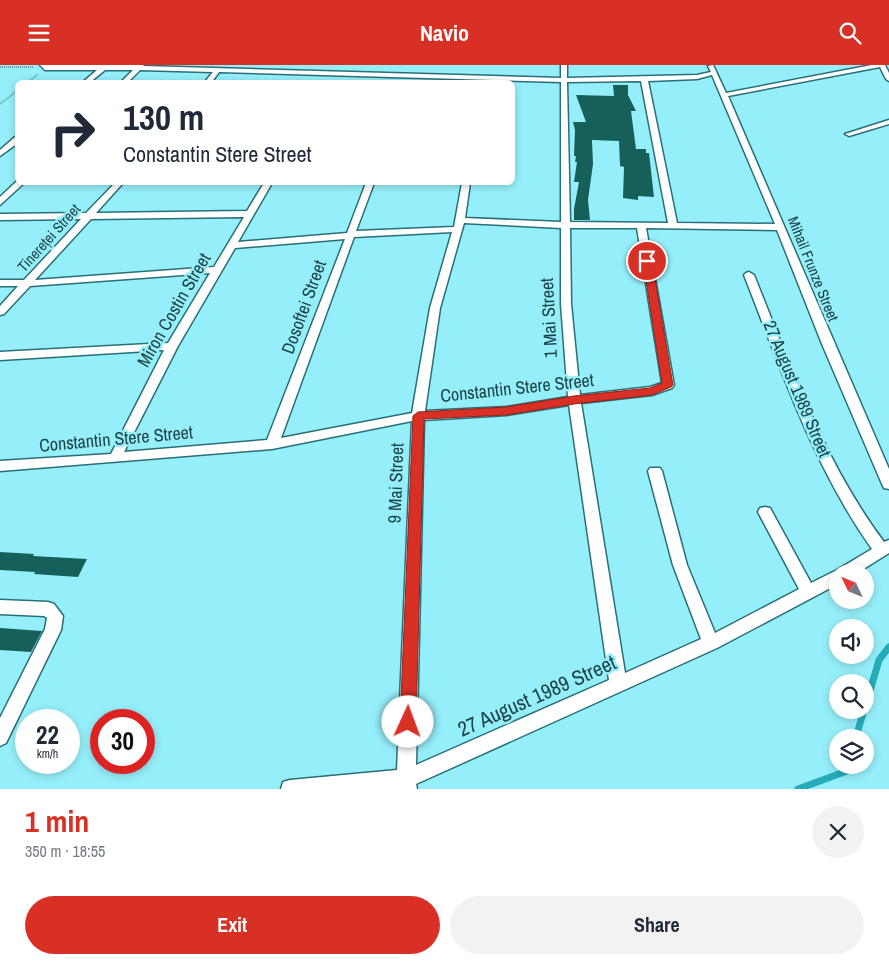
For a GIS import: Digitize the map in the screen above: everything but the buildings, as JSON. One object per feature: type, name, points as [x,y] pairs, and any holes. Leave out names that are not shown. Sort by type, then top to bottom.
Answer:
[{"type":"street","points":[[327,80],[335,65]]},
{"type":"street","name":"1 Mai Street","points":[[564,65],[566,304],[574,400],[618,684]]},
{"type":"street","name":"Mihail Frunze Street","points":[[710,65],[725,95],[828,344],[889,484]]},
{"type":"street","points":[[44,66],[103,68],[140,66],[330,74],[407,73],[413,79],[487,80],[644,79],[697,77],[714,73]]},
{"type":"street","points":[[126,80],[140,66]]},
{"type":"street","points":[[725,95],[884,66],[889,79]]},
{"type":"street","points":[[89,80],[103,68]]},
{"type":"street","points":[[210,80],[218,70]]},
{"type":"street","points":[[697,77],[718,84]]},
{"type":"street","points":[[644,79],[673,225]]},
{"type":"street","points":[[849,134],[889,122]]},
{"type":"street","points":[[0,154],[15,142]]},
{"type":"street","points":[[0,202],[18,185]]},
{"type":"street","name":"Tinereței Street","points":[[0,312],[117,185]]},
{"type":"street","name":"Miron Costin Street","points":[[115,458],[172,346],[267,185]]},
{"type":"street","name":"Dosoftei Street","points":[[272,444],[369,185]]},
{"type":"street","name":"9 Mai Street","points":[[407,784],[418,416],[435,308],[458,224],[466,185]]},
{"type":"street","points":[[0,217],[249,214]]},
{"type":"street","points":[[233,245],[334,238],[350,234],[434,232],[458,224],[780,227]]},
{"type":"street","name":"Constantin Stere Street","points":[[0,465],[115,458],[272,444],[418,416],[506,411],[574,400],[652,391],[668,385],[641,225]]},
{"type":"street","points":[[0,283],[28,283],[216,270]]},
{"type":"street","name":"27 August 1989 Street","points":[[749,275],[816,442],[863,525],[885,548],[858,564]]},
{"type":"street","points":[[0,356],[172,346]]},
{"type":"street","points":[[655,471],[680,565],[710,643]]},
{"type":"street","points":[[765,512],[808,591]]},
{"type":"street","name":"27 August 1989 Street","points":[[290,789],[407,784],[618,684],[710,643],[829,580]]},
{"type":"street","points":[[0,607],[48,609],[55,616],[53,630],[0,737]]},
{"type":"path","points":[[0,67],[44,66]]},
{"type":"path","points":[[30,80],[44,66]]},
{"type":"path","points":[[1,103],[15,92]]},
{"type":"waterway","points":[[874,677],[879,660],[889,647]]},
{"type":"waterway","points":[[858,729],[861,719]]},
{"type":"waterway","points":[[798,789],[839,774]]},
{"type":"route","points":[[408,722],[418,416],[506,411],[574,400],[652,391],[668,385],[647,261]]}]
